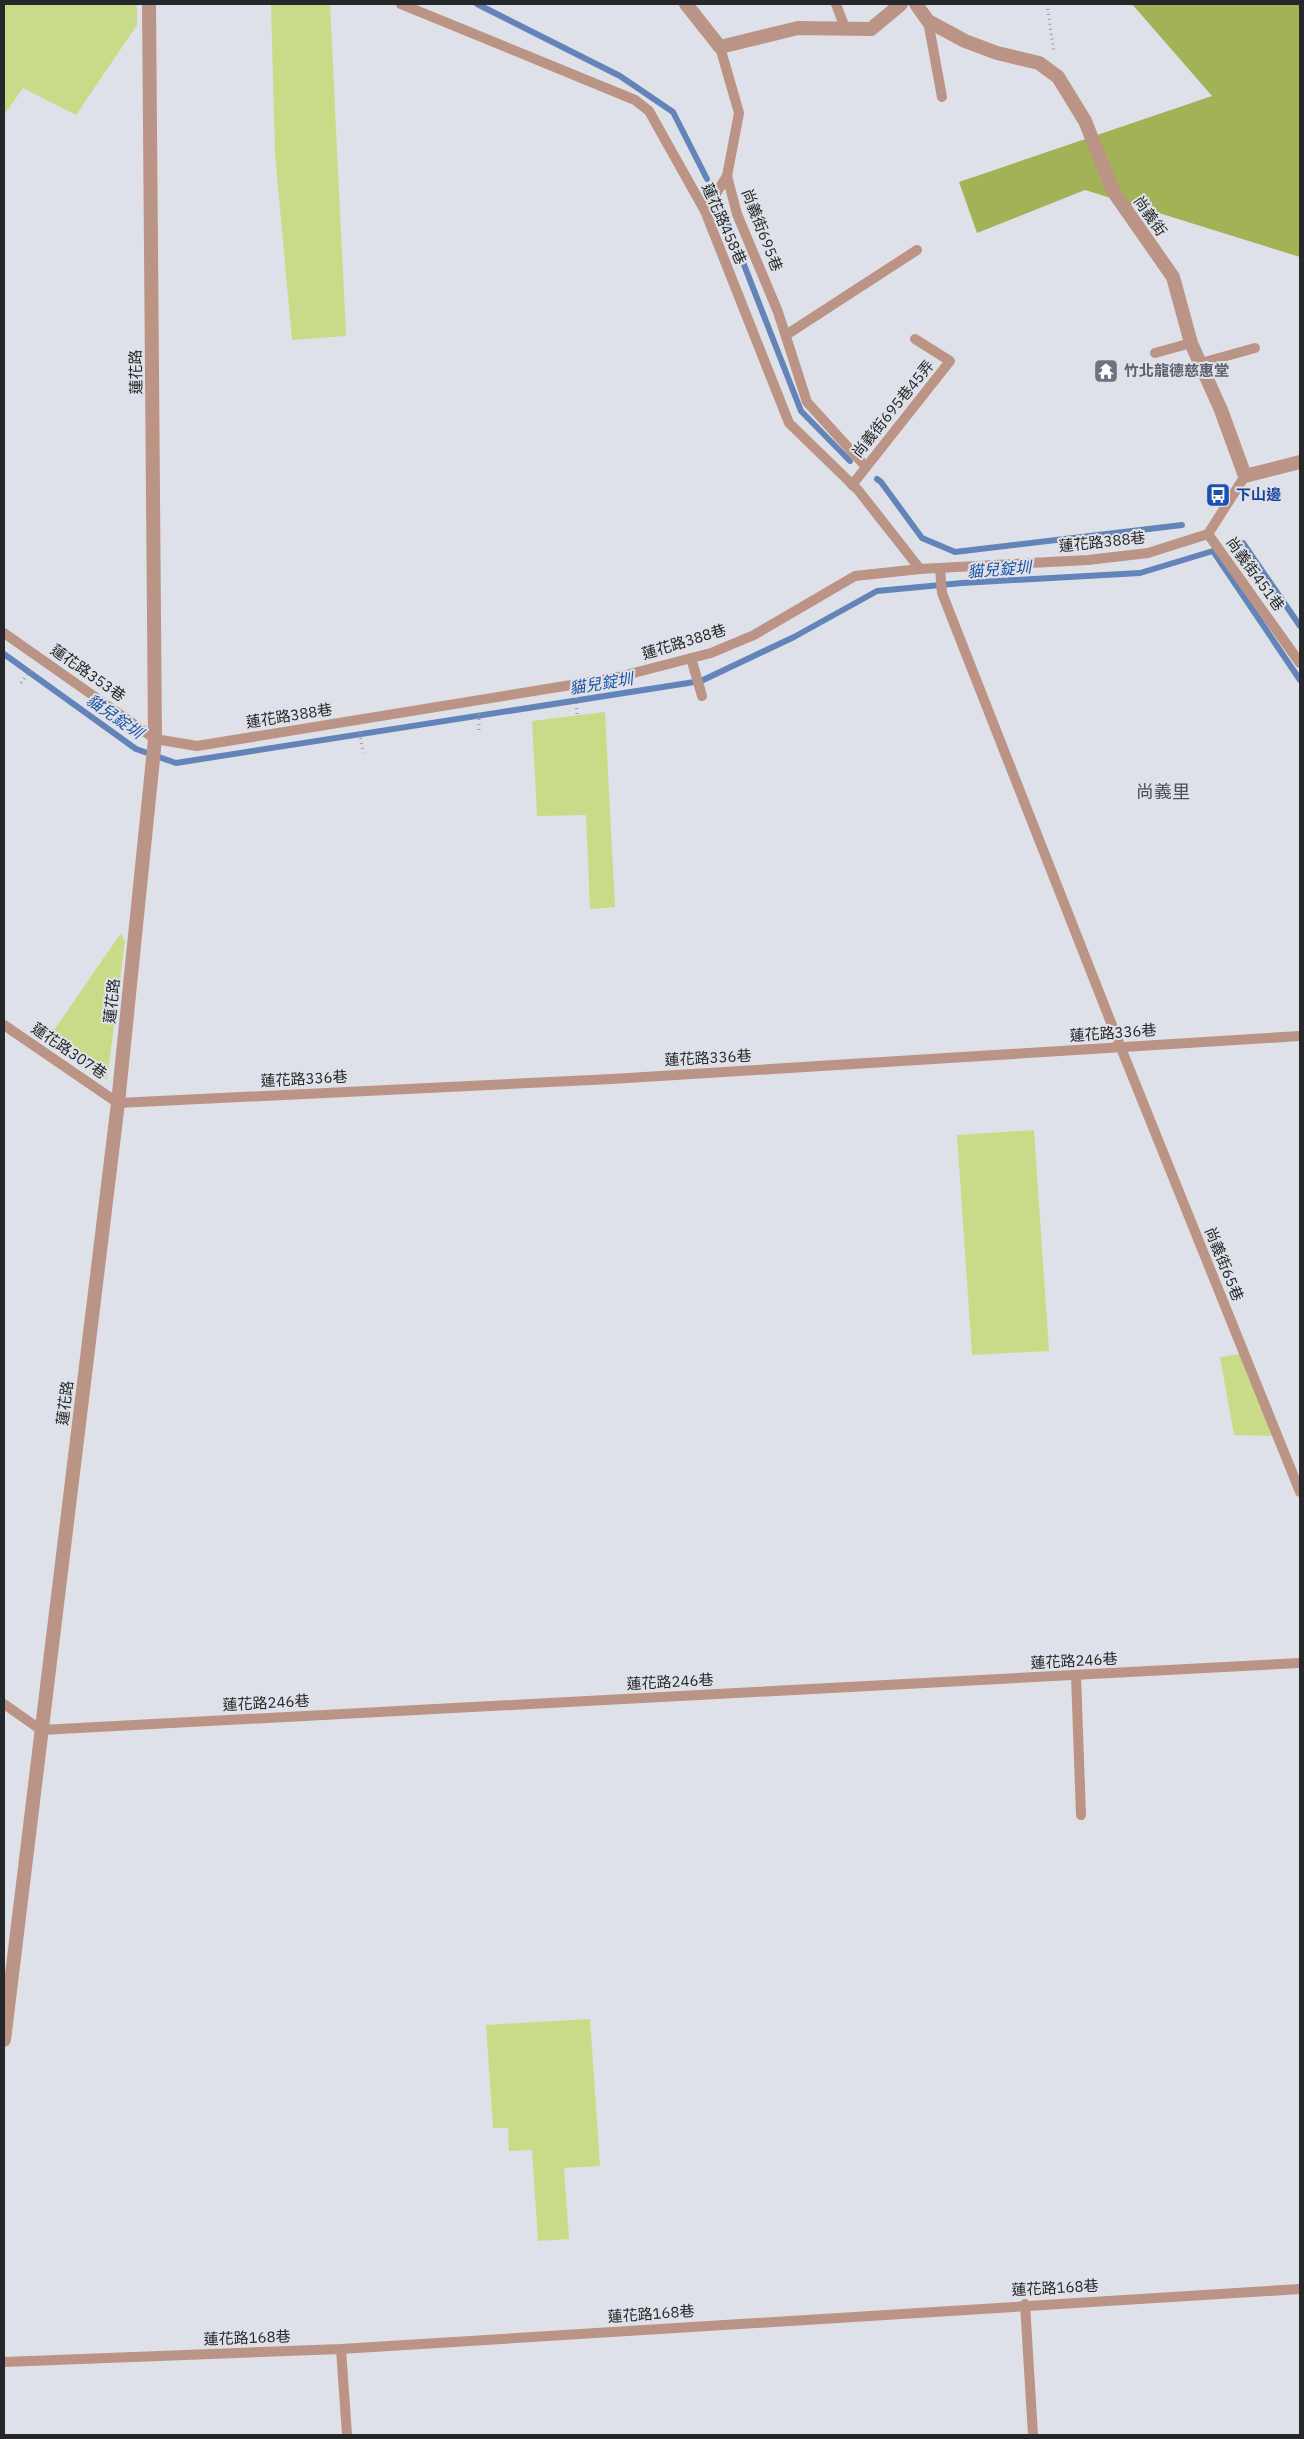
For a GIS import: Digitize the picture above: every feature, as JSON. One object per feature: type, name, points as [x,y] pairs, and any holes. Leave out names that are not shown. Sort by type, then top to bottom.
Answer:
[{"type":"street","name":"蓮花路","points":[[4,2040],[118,1103],[153,769],[155,739],[149,4]]},
{"type":"street","points":[[686,4],[720,47],[798,28],[871,29],[901,4]]},
{"type":"street","name":"尚義街","points":[[916,4],[928,21],[965,41],[997,53],[1039,63],[1058,76],[1085,121],[1113,191],[1173,277],[1191,343],[1201,363],[1245,476]]},
{"type":"street","points":[[1245,476],[1300,462]]},
{"type":"lane","name":"蓮花路458巷","points":[[401,4],[634,100],[649,111],[705,210],[789,423],[852,485],[920,569]]},
{"type":"lane","points":[[836,4],[845,28]]},
{"type":"lane","points":[[928,21],[942,97]]},
{"type":"lane","name":"尚義街695巷","points":[[720,47],[739,113],[727,176],[737,214],[778,312],[807,402],[866,467]]},
{"type":"lane","points":[[705,210],[727,176]]},
{"type":"lane","points":[[786,335],[917,250]]},
{"type":"lane","name":"尚義街695巷45弄","points":[[852,485],[950,361],[915,339]]},
{"type":"lane","points":[[1155,353],[1191,343]]},
{"type":"lane","points":[[1201,363],[1255,348]]},
{"type":"lane","name":"尚義街451巷","points":[[1245,476],[1208,534],[1300,663]]},
{"type":"lane","name":"蓮花路388巷","points":[[155,739],[198,746],[614,678],[711,653],[754,634],[854,576],[920,569],[1088,560],[1148,553],[1208,534]]},
{"type":"lane","name":"尚義街65巷","points":[[940,568],[942,593],[1121,1048],[1300,1492]]},
{"type":"lane","name":"蓮花路353巷","points":[[4,633],[155,739]]},
{"type":"lane","points":[[691,658],[702,696]]},
{"type":"lane","name":"蓮花路307巷","points":[[4,1025],[118,1103]]},
{"type":"lane","name":"蓮花路336巷","points":[[118,1103],[612,1079],[1300,1036]]},
{"type":"lane","name":"蓮花路246巷","points":[[41,1730],[1300,1663]]},
{"type":"lane","points":[[1076,1676],[1081,1815]]},
{"type":"lane","points":[[4,1704],[41,1730]]},
{"type":"lane","name":"蓮花路168巷","points":[[4,2362],[341,2349],[1300,2288]]},
{"type":"lane","points":[[1025,2304],[1032,2435]]},
{"type":"lane","points":[[341,2349],[347,2435]]},
{"type":"path","points":[[1048,4],[1058,76]]},
{"type":"path","points":[[358,720],[364,753]]},
{"type":"green space","points":[[4,4],[137,4],[137,25],[76,115],[23,88],[4,115]]},
{"type":"green space","points":[[271,4],[330,4],[346,336],[292,340],[275,154]]},
{"type":"green space","points":[[1132,4],[1300,4],[1300,257],[1085,190],[977,233],[959,182],[1212,96]]},
{"type":"green space","points":[[605,712],[615,907],[590,909],[586,815],[537,816],[532,721]]},
{"type":"green space","points":[[121,933],[125,941],[107,1080],[48,1039]]},
{"type":"green space","points":[[1034,1130],[1049,1351],[972,1355],[957,1135]]},
{"type":"green space","points":[[1240,1354],[1274,1436],[1234,1435],[1220,1357]]},
{"type":"green space","points":[[590,2019],[600,2166],[564,2168],[569,2239],[538,2241],[532,2150],[509,2151],[508,2128],[493,2128],[486,2025]]},
{"type":"waterway","points":[[477,4],[620,76],[673,112],[707,179]]},
{"type":"waterway","points":[[723,211],[801,411],[850,461]]},
{"type":"waterway","points":[[877,479],[922,538],[955,552],[1182,525]]},
{"type":"waterway","name":"貓兒錠圳","points":[[1237,545],[1243,543],[1300,626]]},
{"type":"waterway","name":"貓兒錠圳","points":[[4,654],[136,749],[176,763],[701,681],[794,637],[877,591],[962,583],[1140,573],[1213,551],[1300,680]]},
{"type":"place","name":"竹北龍德慈惠堂","points":[[1106,371]]},
{"type":"place","name":"下山邊","points":[[1218,495]]},
{"type":"district","name":"尚義里","points":[[1163,792]]}]
